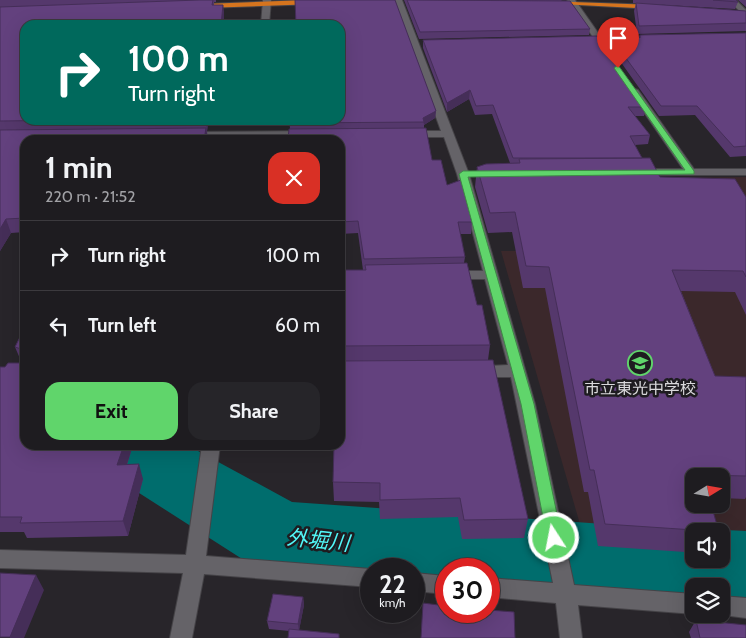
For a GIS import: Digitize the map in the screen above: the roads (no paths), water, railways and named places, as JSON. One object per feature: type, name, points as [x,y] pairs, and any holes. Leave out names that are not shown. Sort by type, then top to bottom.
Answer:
[{"type":"highway","points":[[522,0],[572,1],[668,8]]},
{"type":"highway","points":[[197,6],[267,2],[325,2]]},
{"type":"highway","points":[[734,13],[745,14]]},
{"type":"street","points":[[398,0],[418,44],[447,134],[468,174],[491,275],[527,404],[566,595],[571,638]]},
{"type":"street","points":[[732,0],[745,14]]},
{"type":"street","points":[[572,1],[608,53]]},
{"type":"street","points":[[265,20],[267,2]]},
{"type":"street","points":[[569,40],[638,38]]},
{"type":"street","points":[[629,84],[691,172]]},
{"type":"street","points":[[299,135],[323,134]]},
{"type":"street","points":[[390,134],[447,134]]},
{"type":"street","points":[[622,173],[746,172]]},
{"type":"street","points":[[435,276],[491,275]]},
{"type":"street","points":[[459,371],[518,371]]},
{"type":"street","points":[[181,638],[195,564],[211,450]]},
{"type":"street","points":[[0,559],[195,564],[360,577]]},
{"type":"street","points":[[500,589],[685,603]]},
{"type":"street","points":[[730,607],[746,608]]},
{"type":"waterway","name":"外堀川","points":[[0,458],[150,461],[280,538],[604,563],[746,570]]},
{"type":"place","name":"市立東光中学校","points":[[640,363]]}]
